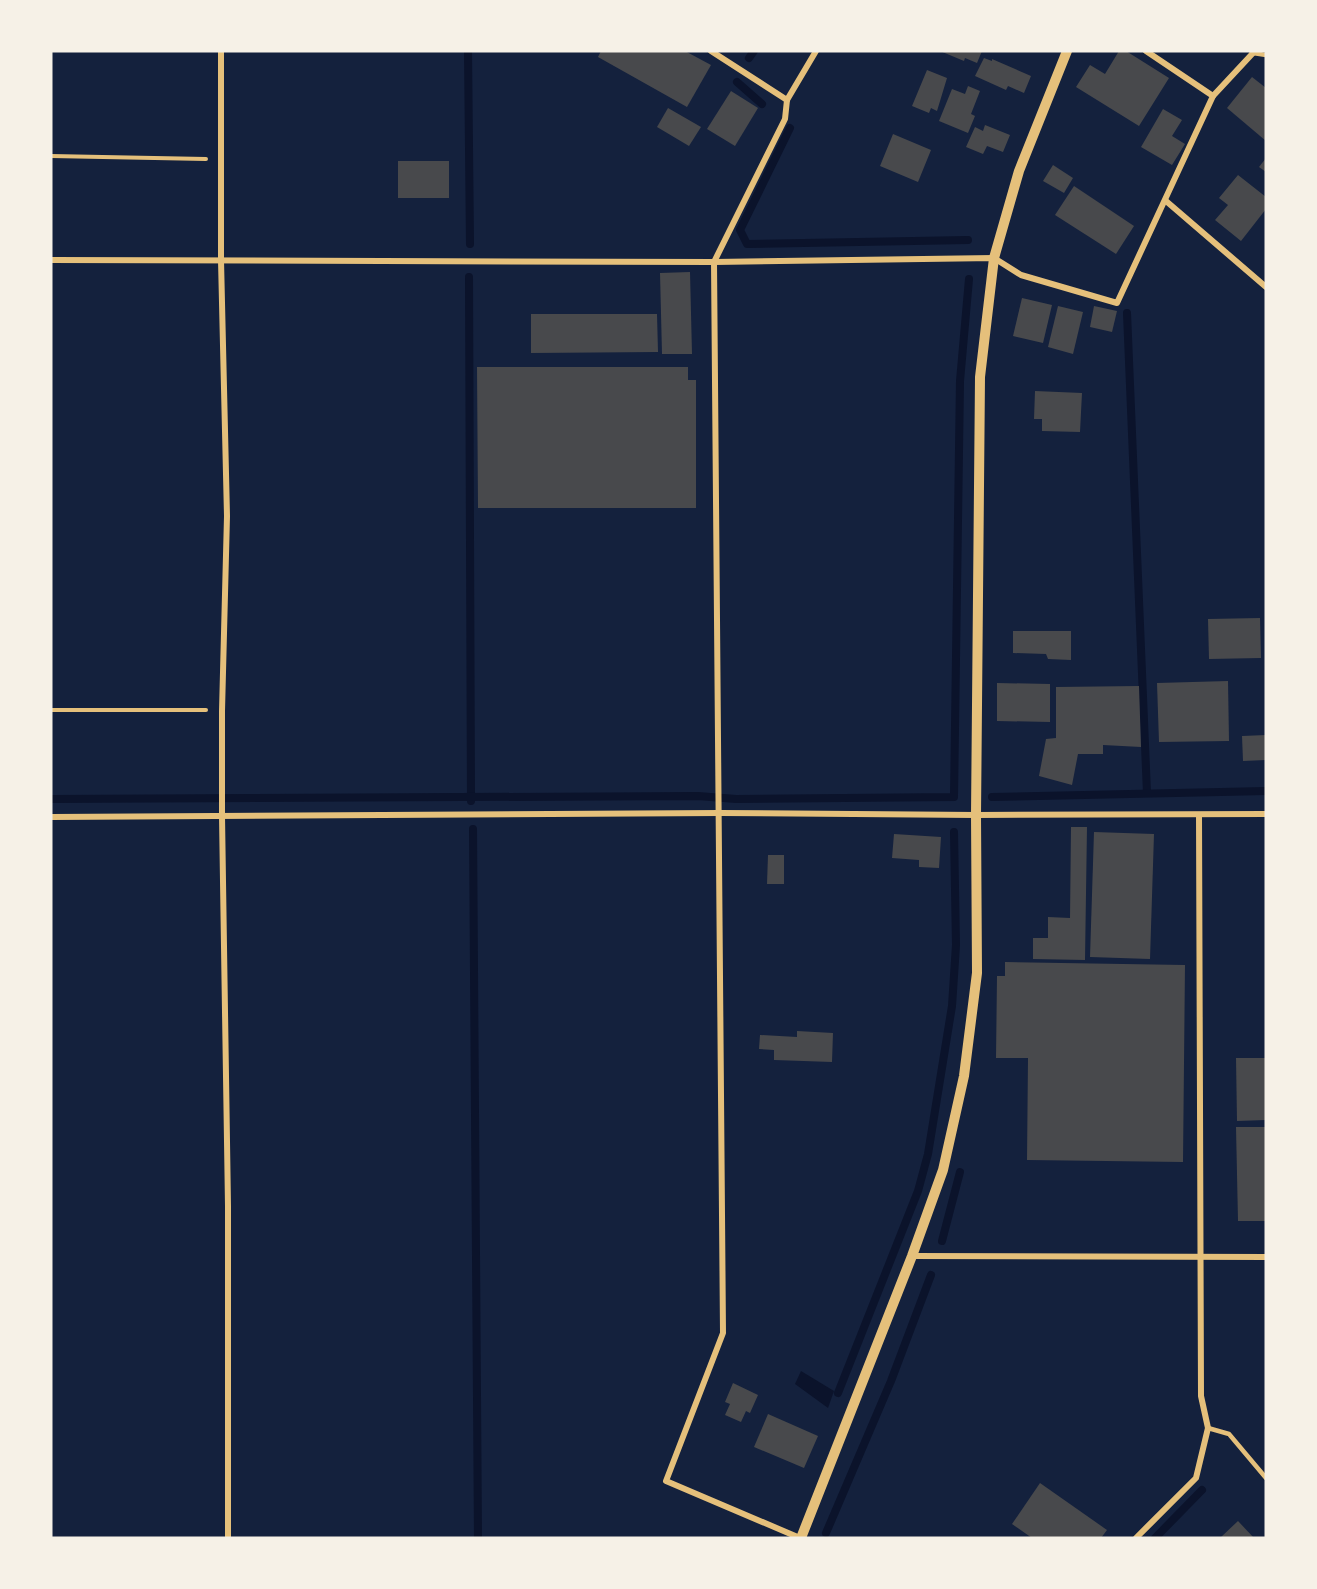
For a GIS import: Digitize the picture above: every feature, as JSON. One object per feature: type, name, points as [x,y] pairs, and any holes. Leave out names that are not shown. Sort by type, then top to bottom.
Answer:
[{"type":"street","points":[[221,51],[221,260],[227,516],[222,816],[228,1206],[228,1538]]},
{"type":"street","points":[[711,51],[787,100]]},
{"type":"street","points":[[816,51],[787,100],[784,119],[714,262],[723,1333],[666,1481],[801,1538],[912,1256],[943,1170],[964,1076],[977,973],[980,377],[994,258],[1019,171],[1067,51]]},
{"type":"street","points":[[1146,51],[1213,96]]},
{"type":"street","points":[[51,260],[714,262],[994,258],[1021,275],[1117,303],[1213,96],[1253,52]]},
{"type":"street","points":[[1166,201],[1266,287]]},
{"type":"street","points":[[51,817],[720,813],[1266,814]]},
{"type":"street","points":[[1136,1538],[1196,1478],[1208,1428],[1201,1396],[1199,815]]},
{"type":"street","points":[[912,1256],[1266,1257]]},
{"type":"lane","points":[[1253,52],[1266,55]]},
{"type":"lane","points":[[1208,1428],[1229,1434],[1266,1478]]},
{"type":"path","points":[[51,156],[220,160]]},
{"type":"path","points":[[51,710],[222,711]]},
{"type":"water","points":[[801,1371],[834,1391],[828,1408],[795,1384]]},
{"type":"building","points":[[601,51],[685,51],[711,65],[687,107],[598,57]]},
{"type":"building","points":[[940,51],[982,51],[977,63],[965,58],[964,61]]},
{"type":"building","points":[[1119,51],[1126,51],[1169,78],[1139,126],[1076,87],[1090,65],[1105,74]]},
{"type":"building","points":[[984,58],[992,61],[992,59],[1031,76],[1024,93],[1008,86],[1006,90],[975,76]]},
{"type":"building","points":[[927,70],[947,78],[937,111],[931,108],[929,113],[912,106]]},
{"type":"building","points":[[1252,77],[1266,88],[1266,141],[1227,108]]},
{"type":"building","points":[[968,86],[980,91],[971,114],[975,116],[968,133],[939,121],[952,89],[965,94]]},
{"type":"building","points":[[731,91],[758,108],[735,146],[707,129]]},
{"type":"building","points":[[668,108],[701,127],[689,146],[657,127]]},
{"type":"building","points":[[1163,109],[1182,120],[1172,136],[1185,144],[1172,165],[1141,147]]},
{"type":"building","points":[[985,125],[1010,135],[1003,152],[987,146],[983,154],[966,147],[975,127],[983,131]]},
{"type":"building","points":[[893,134],[931,150],[918,182],[880,166]]},
{"type":"building","points":[[1266,158],[1266,172],[1259,167]]},
{"type":"building","points":[[398,161],[449,161],[449,198],[398,198]]},
{"type":"building","points":[[1053,165],[1073,178],[1064,193],[1043,181]]},
{"type":"building","points":[[1238,175],[1266,197],[1266,209],[1241,241],[1215,220],[1228,205],[1219,198]]},
{"type":"building","points":[[1074,186],[1134,226],[1116,254],[1055,215]]},
{"type":"building","points":[[690,272],[692,354],[662,354],[660,273]]},
{"type":"building","points":[[1022,298],[1052,305],[1043,343],[1013,336]]},
{"type":"building","points":[[1058,306],[1083,312],[1073,354],[1048,347]]},
{"type":"building","points":[[1094,306],[1117,311],[1112,332],[1090,327]]},
{"type":"building","points":[[531,314],[657,314],[658,352],[531,353]]},
{"type":"building","points":[[477,367],[688,367],[688,380],[696,380],[696,508],[478,508]]},
{"type":"building","points":[[1035,391],[1082,393],[1080,432],[1042,431],[1042,419],[1034,419]]},
{"type":"building","points":[[1260,618],[1261,658],[1209,659],[1208,619]]},
{"type":"building","points":[[1013,631],[1071,631],[1071,660],[1048,659],[1046,654],[1013,653]]},
{"type":"building","points":[[1228,681],[1229,741],[1159,742],[1157,683]]},
{"type":"building","points":[[997,683],[1050,684],[1050,722],[997,721]]},
{"type":"building","points":[[1139,686],[1141,747],[1103,745],[1103,754],[1078,754],[1072,785],[1039,776],[1046,739],[1056,738],[1056,687]]},
{"type":"building","points":[[1266,735],[1266,760],[1243,761],[1242,736]]},
{"type":"building","points":[[1071,827],[1087,827],[1085,960],[1033,959],[1033,938],[1048,938],[1048,917],[1070,918]]},
{"type":"building","points":[[1094,832],[1154,834],[1150,959],[1090,957]]},
{"type":"building","points":[[894,834],[941,837],[939,868],[919,867],[919,860],[892,858]]},
{"type":"building","points":[[768,855],[784,855],[784,884],[767,884]]},
{"type":"building","points":[[1005,962],[1185,965],[1183,1162],[1027,1160],[1028,1058],[996,1058],[997,976],[1005,976]]},
{"type":"building","points":[[797,1031],[833,1033],[832,1062],[774,1060],[774,1050],[759,1049],[760,1035],[797,1037]]},
{"type":"building","points":[[1236,1058],[1266,1058],[1266,1120],[1237,1121]]},
{"type":"building","points":[[1236,1127],[1266,1127],[1266,1221],[1238,1221]]},
{"type":"building","points":[[733,1383],[758,1395],[750,1413],[746,1411],[741,1422],[725,1415],[730,1404],[725,1402]]},
{"type":"building","points":[[768,1414],[818,1436],[804,1468],[754,1447]]},
{"type":"building","points":[[1040,1483],[1107,1530],[1101,1538],[1032,1538],[1012,1524]]},
{"type":"building","points":[[1238,1521],[1254,1538],[1220,1538]]},
{"type":"waterway","points":[[468,51],[470,244]]},
{"type":"waterway","points":[[749,58],[754,51]]},
{"type":"waterway","points":[[737,82],[762,104]]},
{"type":"waterway","points":[[790,128],[740,230],[747,244],[968,240]]},
{"type":"waterway","points":[[469,277],[471,801]]},
{"type":"waterway","points":[[51,799],[954,797],[960,381],[969,279]]},
{"type":"waterway","points":[[1127,313],[1147,793]]},
{"type":"waterway","points":[[992,797],[1266,791]]},
{"type":"waterway","points":[[473,829],[478,1538]]},
{"type":"waterway","points":[[838,1393],[918,1191],[928,1154],[952,1006],[956,945],[954,832]]},
{"type":"waterway","points":[[942,1241],[960,1172]]},
{"type":"waterway","points":[[826,1533],[891,1381],[931,1275]]},
{"type":"waterway","points":[[1155,1538],[1202,1490]]}]
